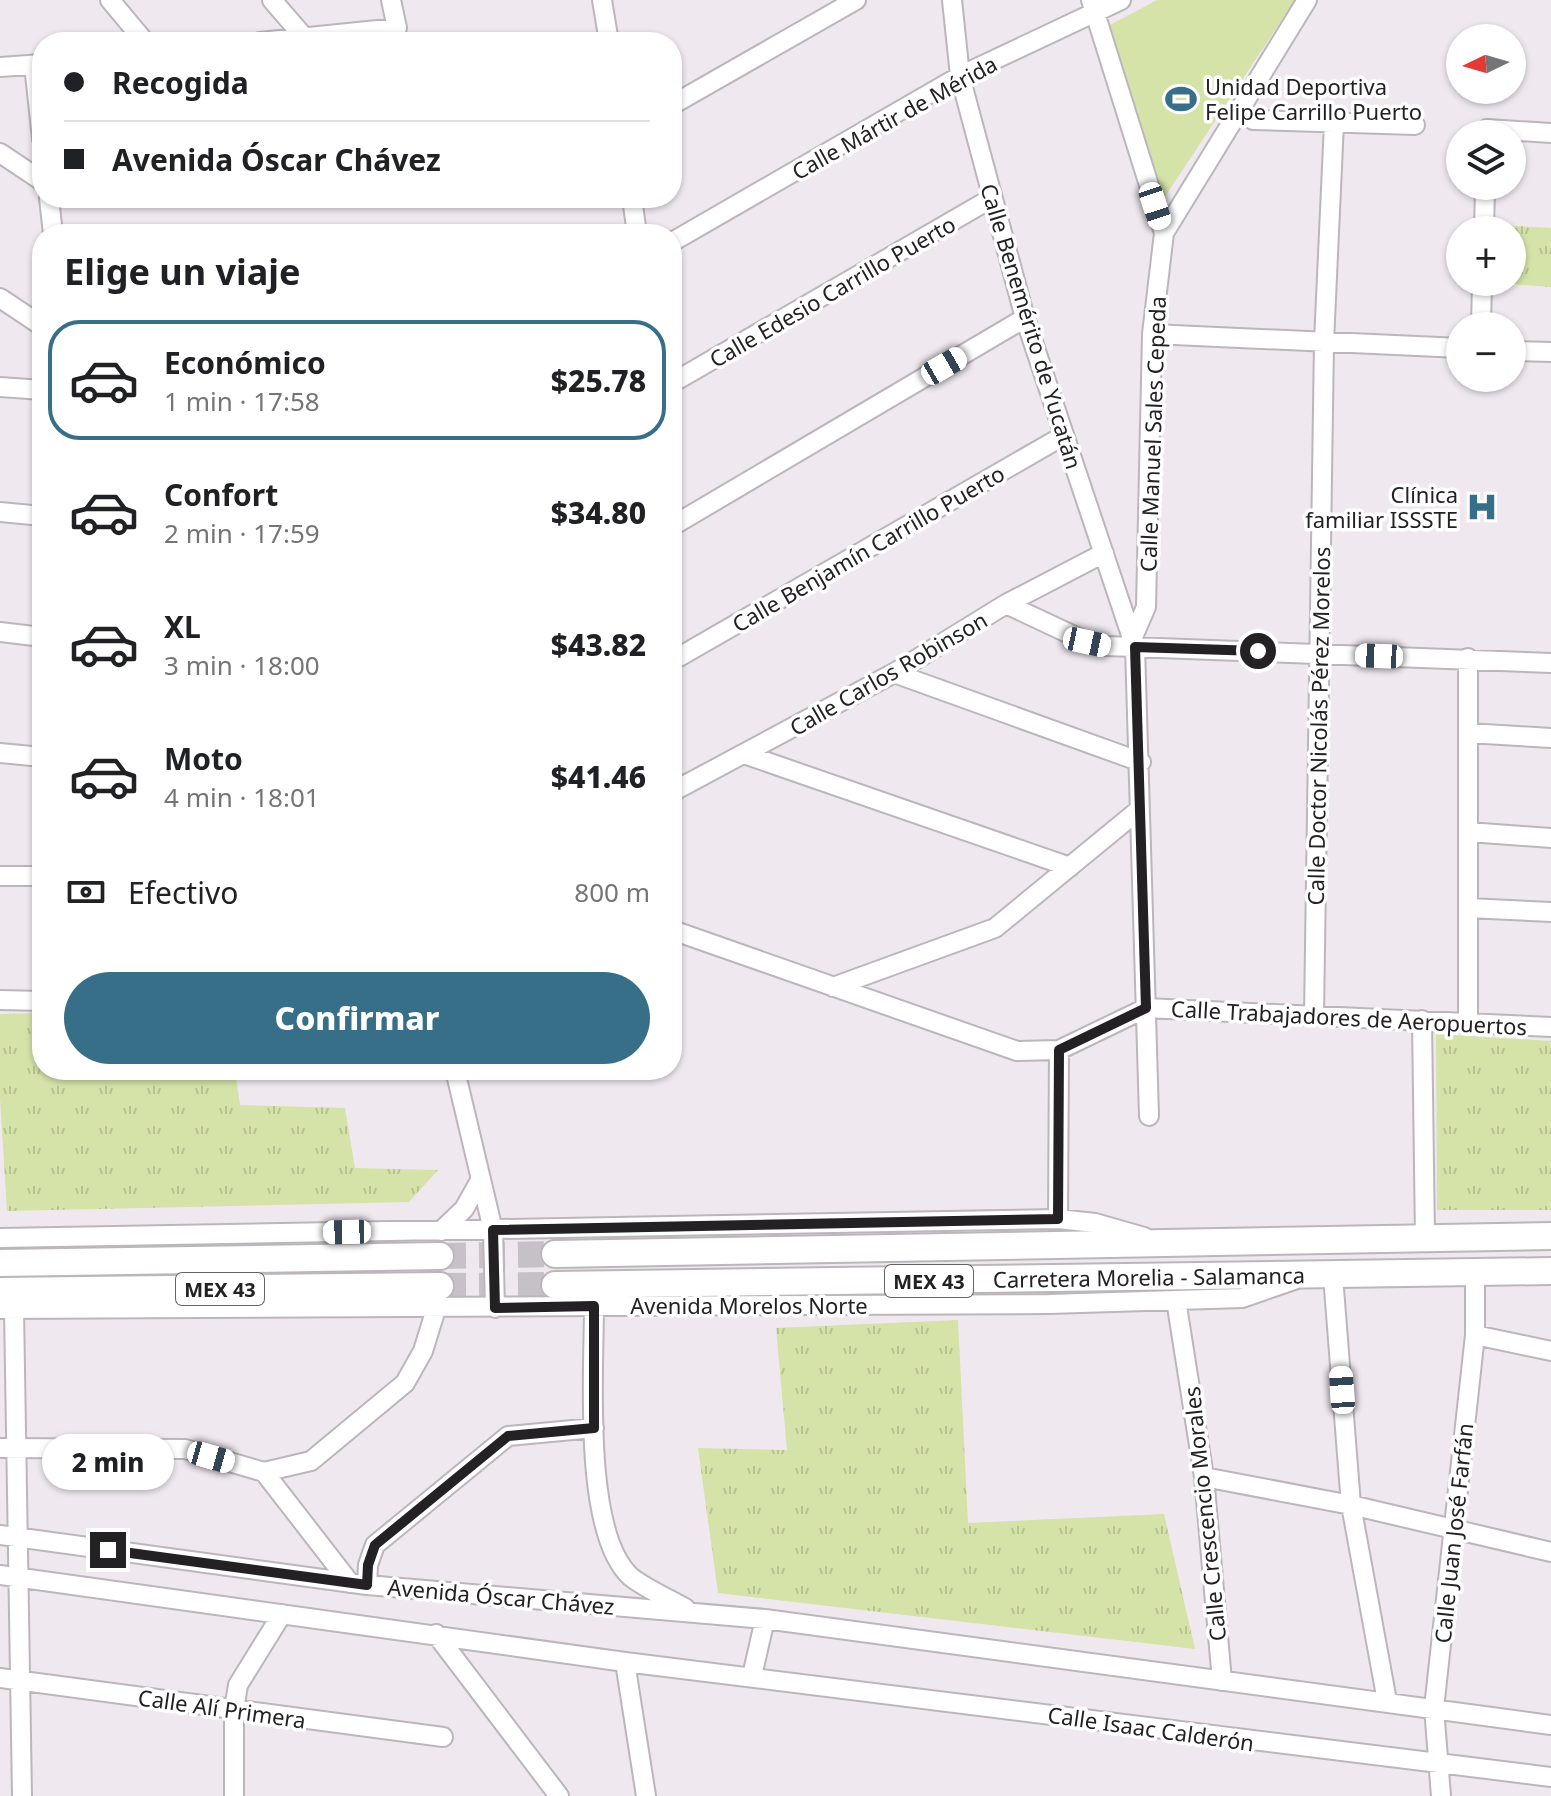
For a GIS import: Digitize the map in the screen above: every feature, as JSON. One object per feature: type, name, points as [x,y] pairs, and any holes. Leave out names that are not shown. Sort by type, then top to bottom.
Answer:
[{"type":"highway","name":"Carretera Morelia - Salamanca","points":[[555,1254],[1551,1236]]},
{"type":"highway","name":"MEX 43","points":[[0,1263],[440,1244]]},
{"type":"highway","name":"Carretera Morelia - Salamanca","points":[[555,1285],[1303,1277],[1475,1270],[1551,1271]]},
{"type":"highway","name":"MEX 43","points":[[5,1303],[438,1298]]},
{"type":"street","points":[[110,0],[137,32]]},
{"type":"street","points":[[272,0],[300,32]]},
{"type":"street","points":[[356,32],[397,28],[391,0]]},
{"type":"street","points":[[682,99],[856,0]]},
{"type":"street","name":"Calle Benemérito de Yucatán","points":[[952,0],[960,76],[1025,318],[1134,642]]},
{"type":"street","name":"Calle Mártir de Mérida","points":[[682,236],[960,76],[1092,8],[1121,0]]},
{"type":"street","points":[[1164,233],[1307,0]]},
{"type":"street","points":[[604,1],[608,32]]},
{"type":"street","name":"Calle Manuel Sales Cepeda","points":[[1092,8],[1164,233],[1152,334],[1146,607],[1134,642]]},
{"type":"street","points":[[3,63],[32,64]]},
{"type":"street","points":[[1253,120],[1415,125]]},
{"type":"street","name":"Calle Doctor Nicolás Pérez Morelos","points":[[1314,1015],[1324,342],[1334,123]]},
{"type":"street","points":[[1526,133],[1551,133]]},
{"type":"street","points":[[0,153],[32,174]]},
{"type":"street","name":"Calle Edesio Carrillo Puerto","points":[[682,377],[992,198]]},
{"type":"street","points":[[0,298],[32,319]]},
{"type":"street","points":[[682,517],[1025,318]]},
{"type":"street","points":[[1152,334],[1446,347]]},
{"type":"street","points":[[1526,351],[1551,352]]},
{"type":"street","points":[[0,387],[32,389]]},
{"type":"street","name":"Calle Benjamín Carrillo Puerto","points":[[682,655],[1063,436]]},
{"type":"street","points":[[0,512],[32,515]]},
{"type":"street","name":"Calle Carlos Robinson","points":[[682,787],[894,673],[1006,604],[1104,553]]},
{"type":"street","points":[[1006,604],[1087,642],[1551,663]]},
{"type":"street","points":[[0,632],[32,636]]},
{"type":"street","points":[[1134,642],[1141,762],[1149,1116]]},
{"type":"street","points":[[1468,658],[1468,1022]]},
{"type":"street","points":[[894,673],[1141,762]]},
{"type":"street","points":[[1468,733],[1551,738]]},
{"type":"street","points":[[0,753],[32,756]]},
{"type":"street","points":[[744,754],[1070,867]]},
{"type":"street","points":[[833,987],[995,928],[1140,809]]},
{"type":"street","points":[[1468,832],[1551,838]]},
{"type":"street","points":[[0,876],[32,876]]},
{"type":"street","points":[[1468,908],[1551,912]]},
{"type":"street","points":[[682,934],[1017,1051],[1059,1050],[1146,1008]]},
{"type":"street","points":[[0,1000],[32,1001]]},
{"type":"street","name":"Calle Trabajadores de Aeropuertos","points":[[1146,1008],[1551,1027]]},
{"type":"street","points":[[1422,1020],[1425,1239]]},
{"type":"street","points":[[1058,1219],[1059,1050]]},
{"type":"street","points":[[457,1080],[493,1230],[495,1308]]},
{"type":"street","points":[[440,1244],[481,1179]]},
{"type":"street","points":[[0,1238],[440,1244],[493,1230],[1058,1219],[1095,1223],[1170,1244]]},
{"type":"street","name":"Calle Juan José Farfán","points":[[1441,1796],[1434,1708],[1475,1335],[1475,1270]]},
{"type":"street","points":[[1333,1276],[1351,1505],[1387,1701]]},
{"type":"street","name":"Avenida Morelos Norte","points":[[438,1298],[495,1308],[1049,1304],[1242,1298],[1303,1277]]},
{"type":"street","points":[[8,1448],[185,1449],[264,1472],[311,1461],[405,1383],[423,1351],[438,1298]]},
{"type":"street","name":"Calle Crescencio Morales","points":[[1176,1300],[1204,1477],[1222,1681]]},
{"type":"street","points":[[5,1303],[9,1577],[20,1680],[22,1796]]},
{"type":"street","points":[[594,1306],[594,1428],[600,1512],[609,1546],[631,1576],[690,1612]]},
{"type":"street","points":[[1475,1335],[1551,1351]]},
{"type":"street","points":[[264,1472],[359,1584],[375,1545],[508,1436],[594,1428]]},
{"type":"street","points":[[1204,1477],[1351,1505],[1551,1552]]},
{"type":"street","name":"Avenida Óscar Chávez","points":[[9,1536],[359,1584],[765,1619]]},
{"type":"street","name":"Avenida Óscar Chávez","points":[[9,1577],[625,1662],[752,1676]]},
{"type":"street","points":[[234,1796],[234,1710],[238,1685],[282,1614]]},
{"type":"street","points":[[752,1676],[765,1619],[1551,1725]]},
{"type":"street","points":[[436,1634],[559,1796]]},
{"type":"street","points":[[625,1662],[646,1796]]},
{"type":"street","name":"Calle Isaac Calderón","points":[[752,1676],[1439,1766],[1551,1777]]},
{"type":"street","name":"Calle Alí Primera","points":[[0,1678],[443,1737]]},
{"type":"green space","name":"Unidad Deportiva Felipe Carrillo Puerto","points":[[1157,0],[1295,0],[1164,198],[1110,25]]},
{"type":"green space","points":[[1526,227],[1551,228],[1551,287],[1526,285]]},
{"type":"green space","points":[[32,1013],[32,1080],[236,1080],[240,1105],[345,1108],[355,1168],[438,1170],[409,1202],[7,1211],[0,1098],[0,1014]]},
{"type":"green space","points":[[1436,1034],[1551,1041],[1551,1210],[1437,1210]]},
{"type":"green space","points":[[958,1320],[968,1523],[1164,1514],[1195,1649],[718,1593],[698,1448],[787,1450],[776,1328]]},
{"type":"tunnel","points":[[440,1256],[555,1254]]},
{"type":"tunnel","points":[[440,1286],[555,1285]]},
{"type":"place","name":"Unidad Deportiva Felipe Carrillo Puerto","points":[[1181,99]]},
{"type":"place","name":"Clínica familiar ISSSTE","points":[[1482,507]]},
{"type":"route","points":[[108,1550],[367,1585],[368,1565],[375,1545],[508,1436],[594,1428],[594,1306],[495,1308],[493,1230],[1058,1219],[1059,1050],[1146,1008],[1141,762],[1135,647],[1258,651]]}]
